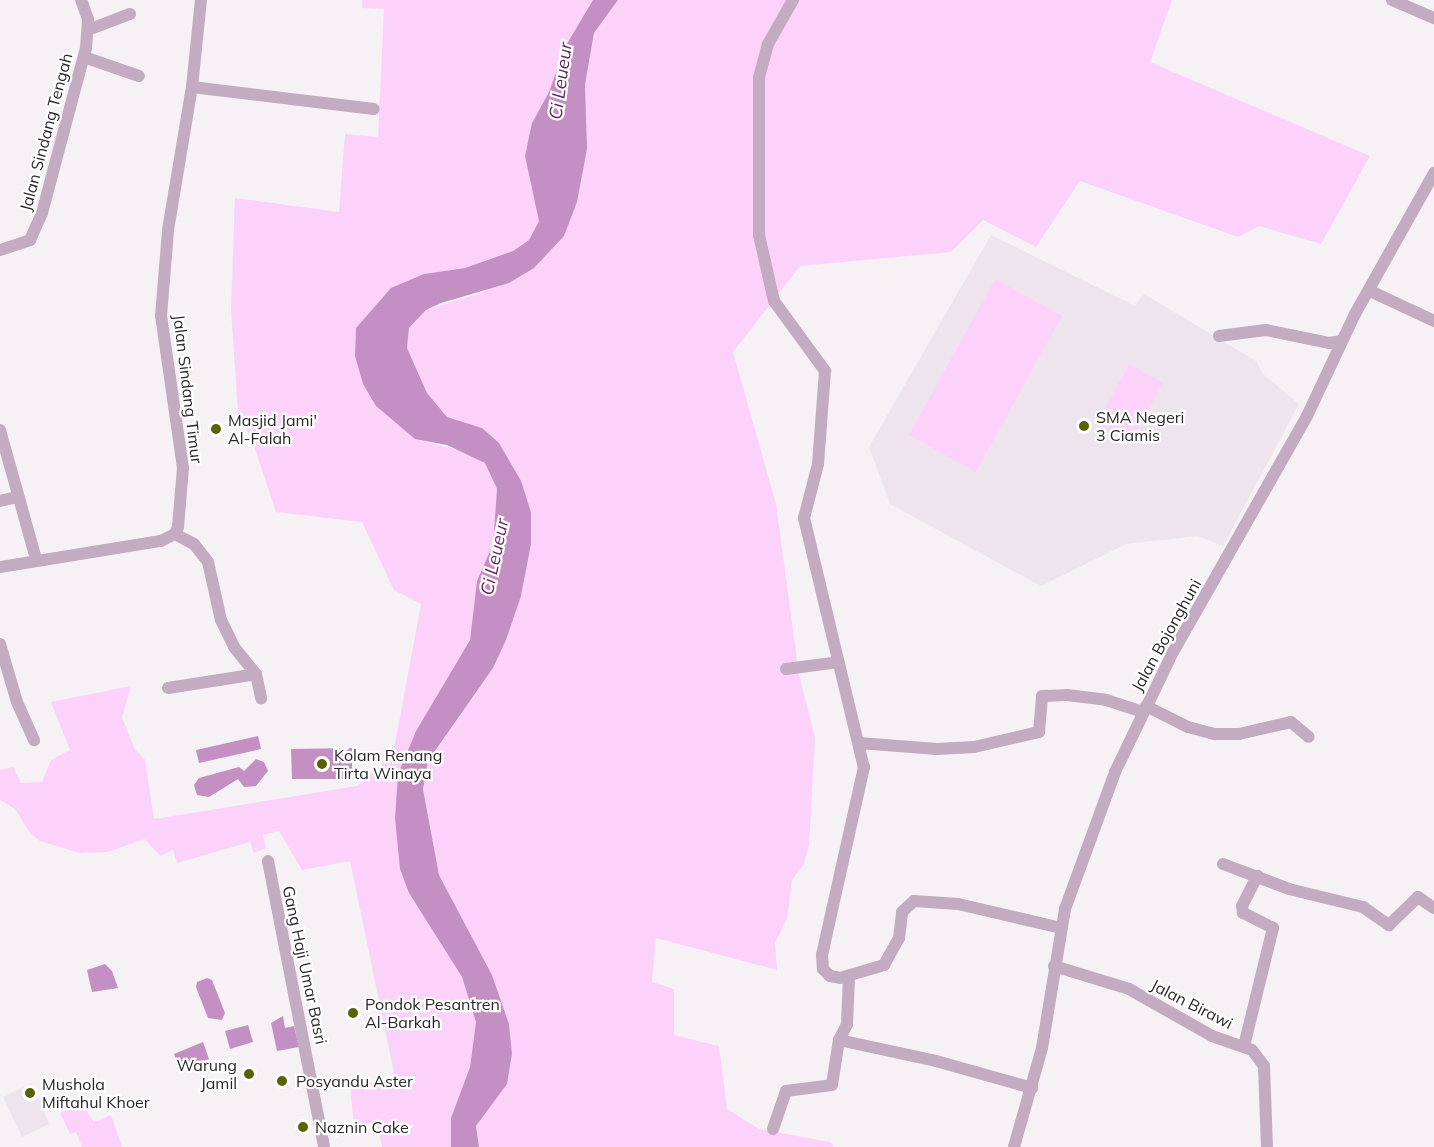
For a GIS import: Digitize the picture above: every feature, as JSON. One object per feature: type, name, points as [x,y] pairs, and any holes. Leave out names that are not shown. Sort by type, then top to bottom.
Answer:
[{"type":"street","name":"Jalan Sindang Tengah","points":[[0,250],[30,240],[36,230],[84,57],[88,30],[81,0]]},
{"type":"street","name":"Jalan Sindang Timur","points":[[175,534],[183,468],[161,316],[168,230],[192,87],[201,0]]},
{"type":"street","points":[[794,0],[761,59],[756,97],[759,235],[774,301],[825,370],[818,464],[804,518],[808,547],[816,563],[864,767],[822,955],[826,974],[849,976],[884,965],[899,938],[902,912],[914,901],[966,905],[1061,928]]},
{"type":"street","points":[[1392,0],[1434,18]]},
{"type":"street","points":[[88,30],[130,14]]},
{"type":"street","points":[[84,57],[139,76]]},
{"type":"street","points":[[192,87],[374,109]]},
{"type":"street","name":"Jalan Bojonghuni","points":[[1014,1147],[1042,1048],[1061,928],[1099,809],[1144,709],[1307,416],[1342,341],[1434,173]]},
{"type":"street","points":[[1370,291],[1434,321]]},
{"type":"street","points":[[1219,336],[1266,330],[1329,344],[1342,341]]},
{"type":"street","points":[[0,429],[36,559]]},
{"type":"street","points":[[0,501],[18,497]]},
{"type":"street","points":[[0,567],[36,559],[161,541],[175,534],[194,544],[208,562],[221,620],[234,647],[256,674],[261,698]]},
{"type":"street","points":[[0,644],[17,702],[34,740]]},
{"type":"street","points":[[786,669],[839,662]]},
{"type":"street","points":[[168,688],[256,674]]},
{"type":"street","points":[[859,743],[937,749],[974,747],[1039,732],[1042,696],[1067,694],[1144,709],[1188,727],[1215,734],[1239,734],[1291,722],[1309,737]]},
{"type":"street","name":"Gang Haji Umar Basri","points":[[268,861],[324,1147]]},
{"type":"street","points":[[1223,864],[1363,908],[1389,926],[1418,897],[1434,908]]},
{"type":"street","points":[[1244,1046],[1273,928],[1243,913],[1242,906],[1257,876]]},
{"type":"street","name":"Jalan Birawi","points":[[1054,966],[1129,989],[1212,1036],[1244,1046],[1260,1057],[1264,1066],[1267,1147]]},
{"type":"street","points":[[772,1129],[786,1091],[832,1085],[839,1040],[847,1024],[849,976]]},
{"type":"street","points":[[839,1040],[936,1061],[1032,1088]]},
{"type":"shaded area","points":[[362,0],[593,0],[565,47],[549,92],[532,123],[530,184],[538,203],[539,221],[529,240],[513,251],[465,268],[424,274],[356,328],[355,356],[363,384],[415,439],[469,453],[485,463],[497,489],[493,544],[477,581],[470,640],[416,731],[398,774],[395,818],[409,893],[462,977],[476,1022],[470,1067],[451,1118],[451,1147],[382,1147],[376,1121],[354,1127],[350,1086],[395,1078],[350,861],[302,870],[279,831],[263,835],[266,848],[254,853],[250,842],[177,863],[173,850],[160,856],[145,839],[108,852],[80,853],[40,841],[30,833],[15,809],[0,800],[0,770],[13,767],[21,783],[42,782],[51,760],[70,750],[51,702],[131,686],[122,717],[134,748],[145,760],[154,819],[357,786],[393,755],[421,604],[394,590],[362,522],[276,512],[253,443],[238,412],[231,310],[235,198],[339,212],[345,134],[378,137],[384,9],[362,8]]},
{"type":"shaded area","points":[[618,0],[1172,0],[1150,62],[1370,156],[1321,244],[1259,226],[1238,237],[1080,181],[1036,247],[983,220],[951,252],[800,266],[733,352],[776,504],[799,675],[815,737],[809,845],[804,864],[792,880],[787,919],[775,943],[777,970],[656,938],[652,982],[674,989],[674,1035],[719,1046],[727,1109],[759,1129],[830,1142],[834,1147],[479,1147],[476,1126],[507,1083],[512,1054],[509,1024],[492,975],[439,875],[423,789],[428,762],[493,668],[506,640],[521,595],[531,544],[531,512],[482,428],[447,417],[427,393],[407,348],[409,328],[426,310],[484,292],[577,202],[586,149],[585,85],[594,33]]},
{"type":"shaded area","name":"SMA Negeri 3 Ciamis","points":[[991,235],[1135,306],[1144,294],[1256,361],[1263,374],[1299,404],[1223,546],[1198,536],[1126,544],[1041,586],[890,504],[869,447]]},
{"type":"shaded area","points":[[995,279],[1062,316],[976,472],[909,435]]},
{"type":"shaded area","points":[[1129,364],[1163,383],[1131,442],[1097,423]]},
{"type":"shaded area","points":[[32,1083],[49,1124],[22,1137],[3,1097]]},
{"type":"shaded area","points":[[81,1103],[94,1122],[111,1115],[122,1147],[82,1147],[76,1132],[70,1134],[60,1113]]},
{"type":"water","name":"Ci Leueur","points":[[593,0],[618,0],[594,33],[585,85],[587,149],[577,202],[564,236],[534,268],[509,283],[441,303],[426,310],[409,328],[407,348],[427,393],[447,417],[482,428],[499,443],[521,481],[531,512],[531,544],[521,596],[506,640],[493,668],[428,761],[423,789],[439,875],[492,975],[509,1024],[512,1054],[507,1084],[476,1126],[479,1147],[451,1147],[451,1118],[470,1067],[476,1022],[462,977],[409,893],[400,869],[395,818],[398,774],[416,731],[470,640],[477,581],[493,544],[497,489],[485,463],[447,445],[415,439],[376,406],[363,384],[355,356],[356,328],[391,288],[424,274],[465,268],[513,251],[529,240],[539,221],[525,156],[532,123],[549,92],[565,47]]},
{"type":"water","points":[[258,736],[261,749],[199,763],[196,750]]},
{"type":"water","name":"Kolam Renang Tirta Winaya","points":[[352,748],[352,779],[292,779],[291,749]]},
{"type":"water","points":[[256,759],[264,762],[268,771],[256,786],[244,787],[238,779],[209,797],[197,795],[194,785],[199,778],[239,767],[244,771]]},
{"type":"water","points":[[105,964],[112,971],[118,988],[92,992],[87,970]]},
{"type":"water","points":[[207,978],[212,980],[225,1013],[222,1020],[208,1018],[196,987],[197,982]]},
{"type":"water","points":[[283,1016],[285,1028],[294,1026],[299,1047],[277,1051],[271,1023]]},
{"type":"water","points":[[248,1025],[253,1042],[230,1049],[225,1031]]},
{"type":"water","points":[[203,1042],[209,1059],[180,1070],[174,1054]]},
{"type":"place","name":"SMA Negeri 3 Ciamis","points":[[1084,426]]},
{"type":"place","name":"Masjid Jami' Al-Falah","points":[[216,429]]},
{"type":"place","name":"Kolam Renang Tirta Winaya","points":[[322,764]]},
{"type":"place","name":"Pondok Pesantren Al-Barkah","points":[[353,1013]]},
{"type":"place","name":"Warung Jamil","points":[[249,1074]]},
{"type":"place","name":"Posyandu Aster","points":[[282,1081]]},
{"type":"place","name":"Mushola Miftahul Khoer","points":[[30,1093]]},
{"type":"place","name":"Naznin Cake","points":[[303,1127]]}]
